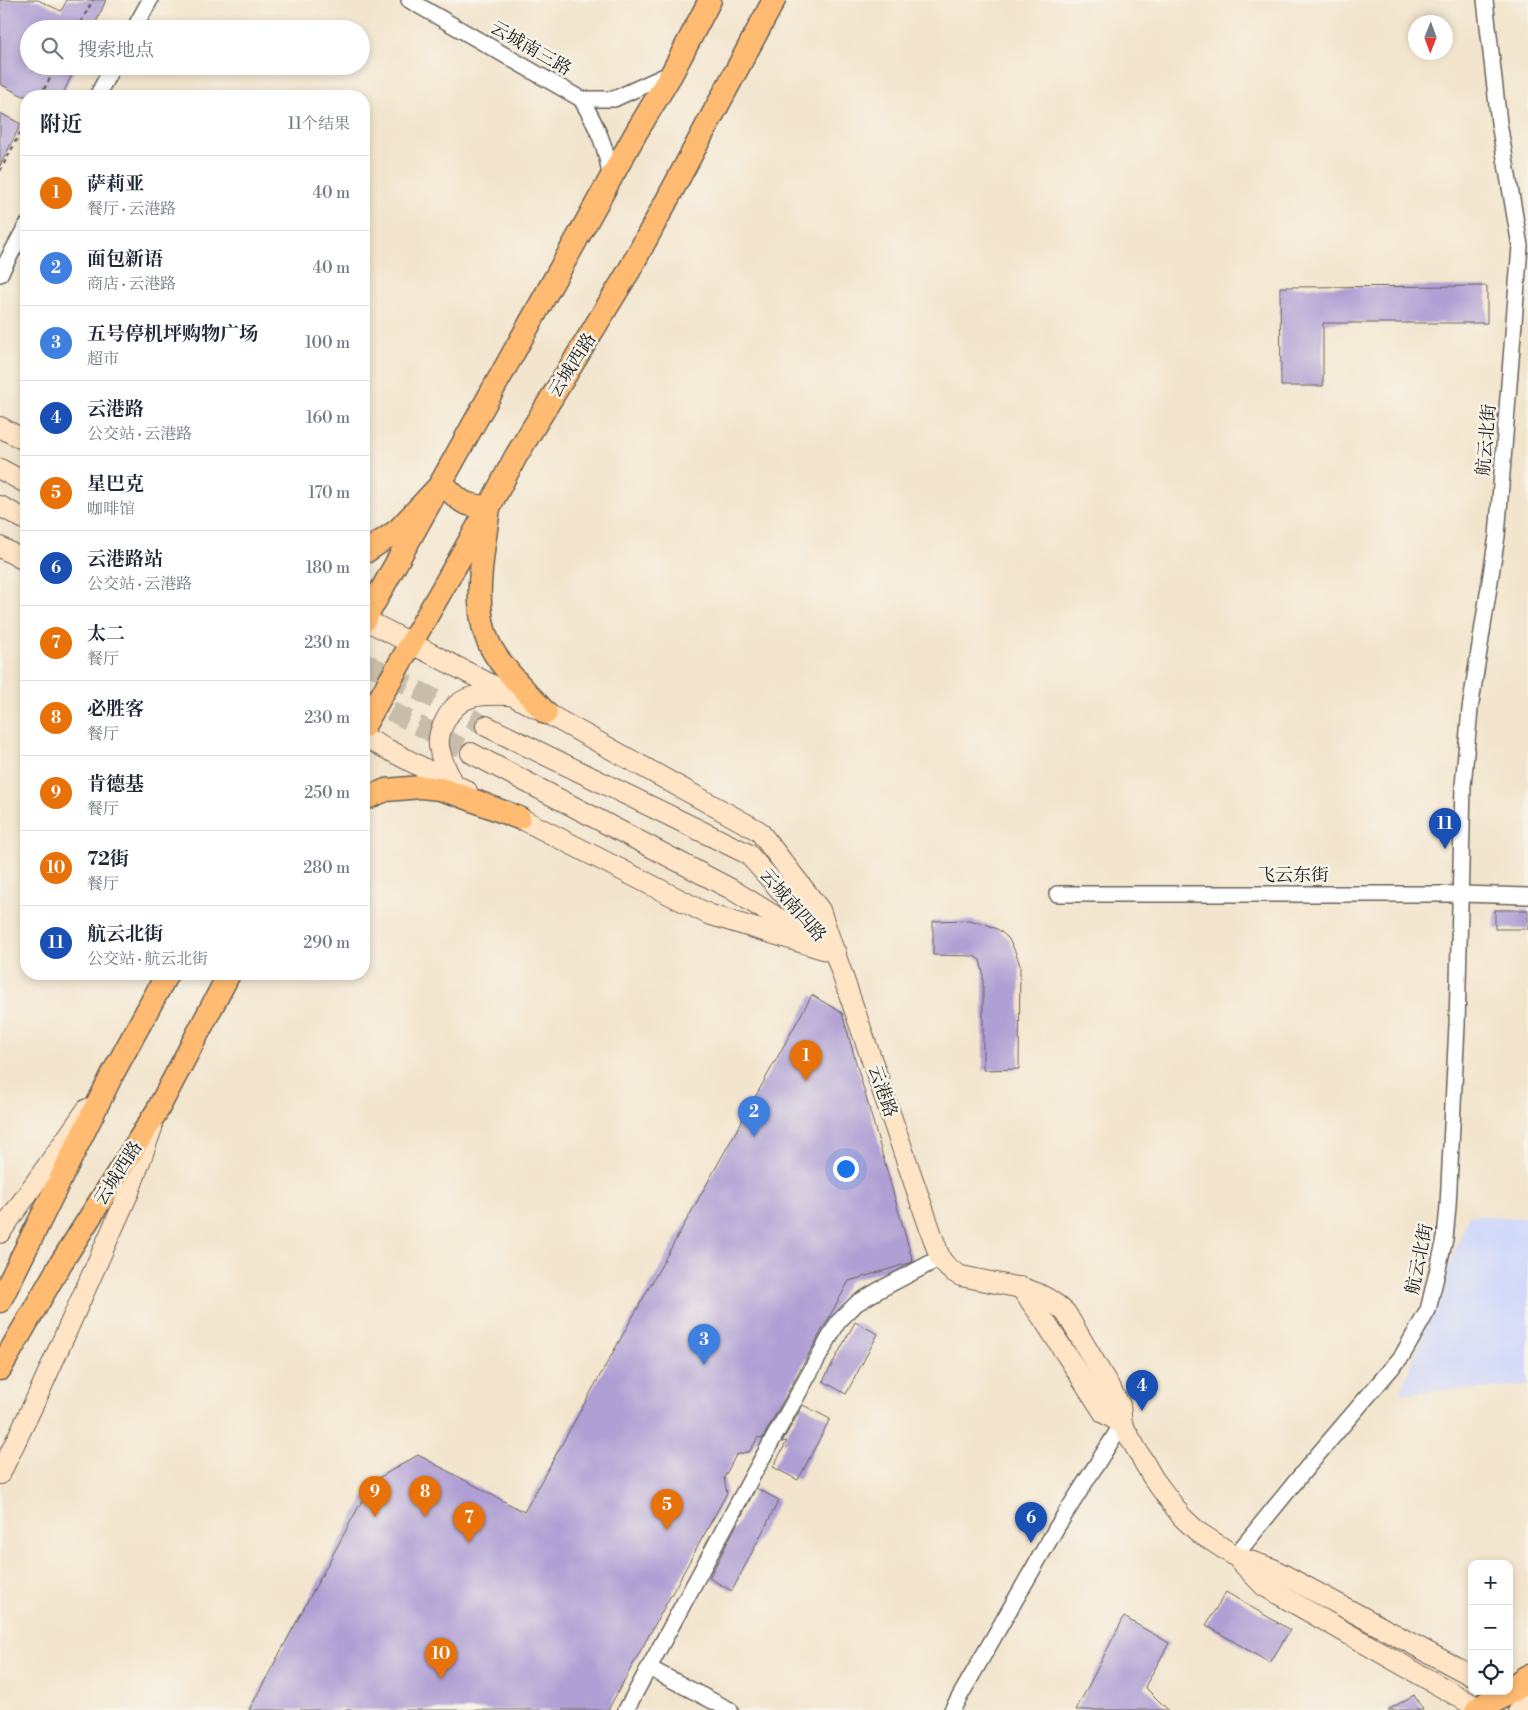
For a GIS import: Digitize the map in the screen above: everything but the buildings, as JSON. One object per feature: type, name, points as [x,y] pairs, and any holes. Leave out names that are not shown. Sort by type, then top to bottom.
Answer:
[{"type":"highway","points":[[1513,1688],[1528,1678]]},
{"type":"highway","points":[[1472,1708],[1500,1695]]},
{"type":"main road","points":[[370,609],[637,131],[672,73],[710,0]]},
{"type":"main road","name":"云城西路","points":[[370,715],[516,456],[629,271],[774,0]]},
{"type":"main road","points":[[442,483],[457,498],[470,506],[489,507],[480,587],[481,620],[484,632],[493,651],[503,665],[546,713]]},
{"type":"main road","points":[[370,549],[398,530],[442,483]]},
{"type":"main road","points":[[370,797],[386,790],[421,787],[440,789],[519,818]]},
{"type":"main road","points":[[0,1301],[112,1075],[164,980]]},
{"type":"main road","name":"云城西路","points":[[0,1369],[61,1263],[157,1111],[226,980]]},
{"type":"street","points":[[139,20],[150,0]]},
{"type":"street","name":"云城南三路","points":[[410,0],[581,99],[593,118],[609,160],[610,181]]},
{"type":"street","name":"航云北街","points":[[1236,1556],[1402,1356],[1428,1310],[1445,1239],[1448,1206],[1461,894],[1463,786],[1466,748],[1470,709],[1497,536],[1524,246],[1499,123],[1484,0]]},
{"type":"street","name":"云城南三路","points":[[581,99],[614,99],[672,73]]},
{"type":"street","points":[[100,90],[109,75]]},
{"type":"street","points":[[0,274],[20,237]]},
{"type":"street","points":[[0,427],[20,438]]},
{"type":"street","points":[[0,469],[20,480]]},
{"type":"street","points":[[0,506],[20,517]]},
{"type":"street","points":[[0,547],[20,558]]},
{"type":"street","name":"云港路","points":[[370,623],[513,695],[759,831],[820,910],[940,1258],[951,1271],[961,1276],[1020,1287],[1042,1317],[1104,1413],[1122,1424],[1152,1478],[1182,1517],[1198,1532],[1236,1556],[1273,1569],[1468,1674]]},
{"type":"street","points":[[454,784],[438,743],[446,718],[458,703],[466,699],[490,695],[513,695]]},
{"type":"street","name":"云城南四路","points":[[486,726],[748,854],[836,954]]},
{"type":"street","points":[[370,740],[708,914],[836,954]]},
{"type":"street","name":"云城南四路","points":[[471,753],[731,889],[836,954]]},
{"type":"street","name":"飞云东街","points":[[1057,894],[1461,894],[1528,896]]},
{"type":"street","points":[[0,1233],[112,1075]]},
{"type":"street","points":[[0,1474],[38,1395],[125,1200],[138,1169],[157,1111]]},
{"type":"street","points":[[626,1710],[838,1322],[871,1294],[940,1258]]},
{"type":"street","points":[[952,1710],[1057,1527],[1122,1424]]},
{"type":"street","name":"云港路","points":[[1236,1556],[1264,1586],[1472,1708]]},
{"type":"street","points":[[1513,1676],[1528,1665]]},
{"type":"street","points":[[649,1668],[730,1710]]},
{"type":"street","points":[[1472,1708],[1487,1695]]},
{"type":"street","points":[[1519,1710],[1528,1704]]},
{"type":"path","points":[[82,20],[92,0]]},
{"type":"path","points":[[43,90],[52,75]]},
{"type":"path","points":[[0,171],[20,133]]},
{"type":"shaded area","points":[[1469,1215],[1528,1218],[1528,1386],[1400,1393]]},
{"type":"tunnel","points":[[370,665],[486,726]]},
{"type":"tunnel","points":[[370,700],[471,753]]},
{"type":"place","name":"航云北街","points":[[1445,849]]},
{"type":"place","name":"萨莉亚","points":[[806,1081]]},
{"type":"place","name":"面包新语","points":[[754,1137]]},
{"type":"place","name":"五号停机坪购物广场","points":[[704,1365]]},
{"type":"place","name":"云港路","points":[[1142,1411]]},
{"type":"place","name":"肯德基","points":[[375,1517]]},
{"type":"place","name":"必胜客","points":[[425,1517]]},
{"type":"place","name":"星巴克","points":[[667,1530]]},
{"type":"place","name":"太二","points":[[469,1543]]},
{"type":"place","name":"云港路站","points":[[1031,1543]]},
{"type":"place","name":"72街","points":[[441,1679]]}]
